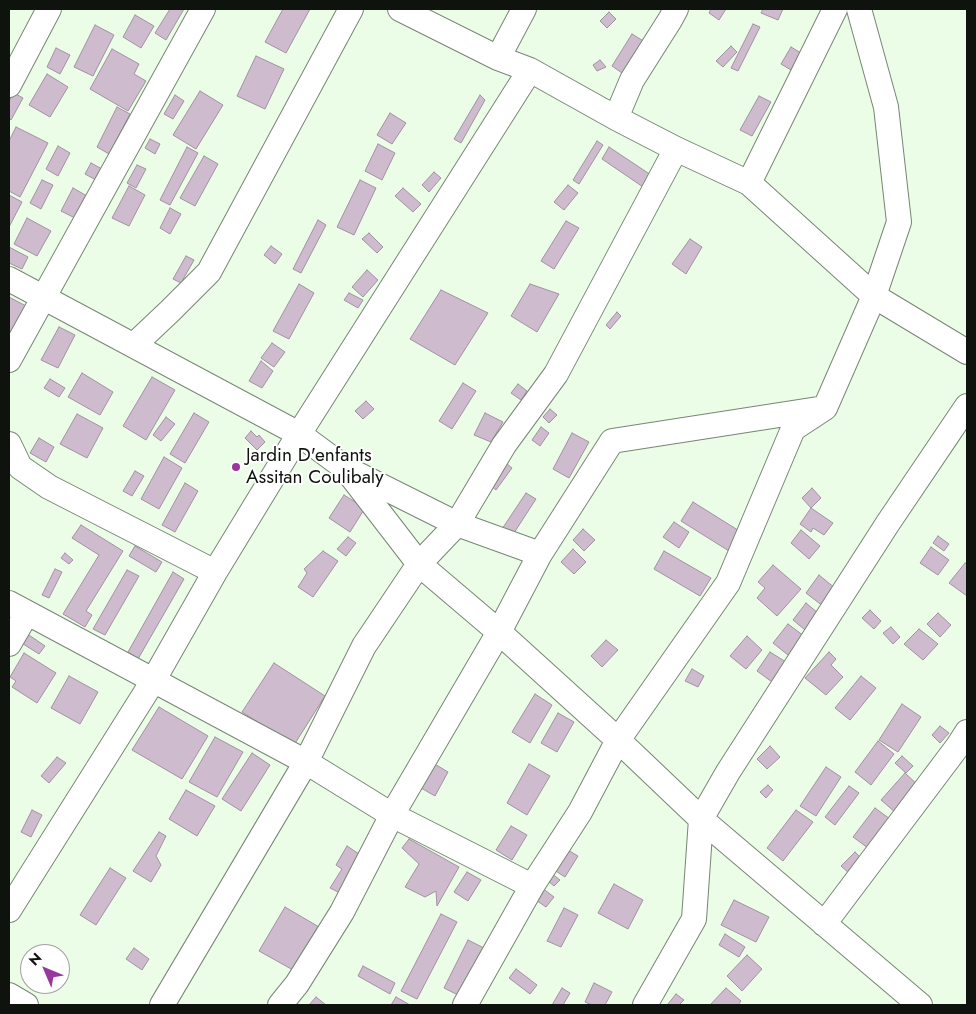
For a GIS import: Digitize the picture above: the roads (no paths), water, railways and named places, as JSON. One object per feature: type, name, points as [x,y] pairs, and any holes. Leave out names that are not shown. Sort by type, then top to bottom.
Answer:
[{"type":"street","points":[[9,85],[49,9]]},
{"type":"street","points":[[9,360],[203,9]]},
{"type":"street","points":[[134,345],[209,272],[351,9]]},
{"type":"street","points":[[400,9],[498,58],[530,70],[676,149],[750,183],[874,296],[967,352]]},
{"type":"street","points":[[498,58],[524,9]]},
{"type":"street","points":[[616,118],[632,80],[676,9]]},
{"type":"street","points":[[750,183],[835,9]]},
{"type":"street","points":[[465,1005],[532,886],[580,812],[618,740],[728,583],[794,429],[825,408],[874,296],[899,222],[886,107],[859,9]]},
{"type":"street","points":[[9,910],[153,681],[215,572],[299,434],[530,70]]},
{"type":"street","points":[[162,1005],[306,762],[364,646],[419,564],[457,524],[504,445],[556,374],[676,149]]},
{"type":"street","points":[[9,279],[299,434],[345,468],[457,524],[540,554]]},
{"type":"street","points":[[644,1005],[694,919],[701,819],[728,772],[883,531],[967,406]]},
{"type":"street","points":[[280,1005],[297,984],[342,912],[392,815],[499,632],[540,554],[612,441],[825,408]]},
{"type":"street","points":[[9,444],[20,467],[48,487],[215,572]]},
{"type":"street","points":[[345,468],[419,564],[499,632],[618,740],[701,819],[920,1005]]},
{"type":"street","points":[[9,644],[18,608],[306,762],[392,815],[532,886]]},
{"type":"street","points":[[824,924],[964,743]]},
{"type":"street","points":[[9,994],[26,1005]]},
{"type":"place","name":"Jardin D'enfants Assitan Coulibaly","points":[[236,467]]}]
